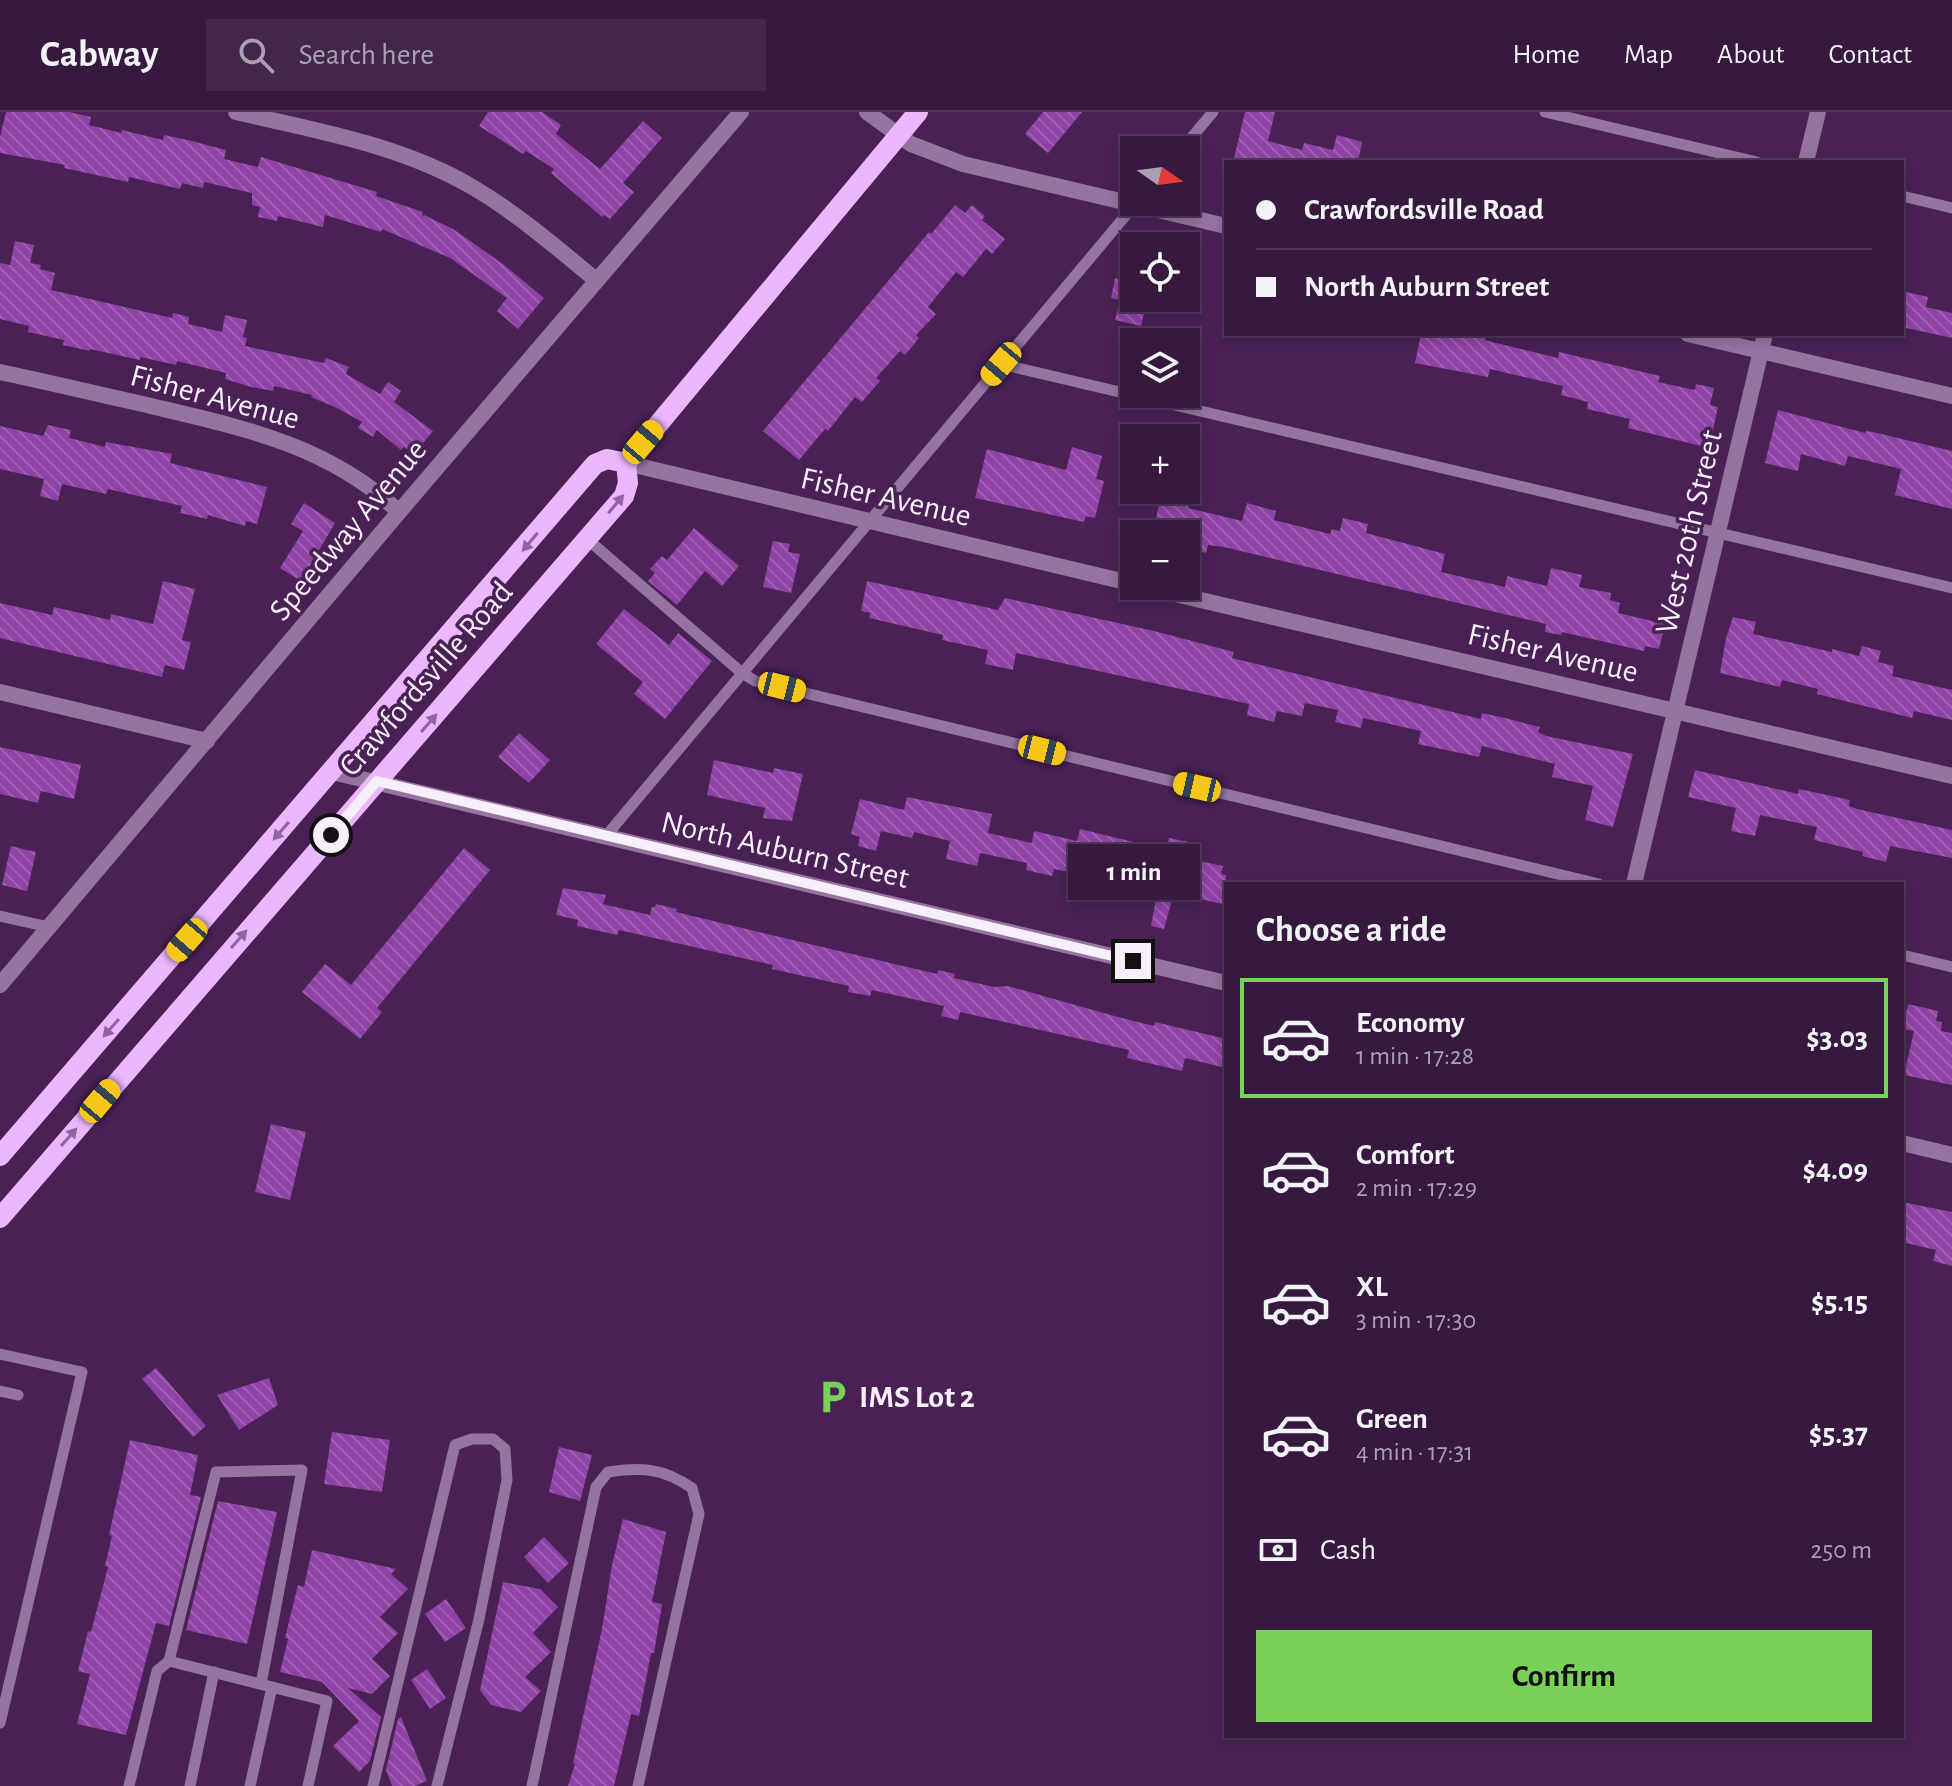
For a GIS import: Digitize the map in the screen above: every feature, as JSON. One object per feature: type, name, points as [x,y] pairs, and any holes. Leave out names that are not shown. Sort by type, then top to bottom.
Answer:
[{"type":"main road","points":[[626,463],[918,112]]},
{"type":"main road","name":"Crawfordsville Road","points":[[0,1156],[595,464],[607,459],[626,463],[628,483],[624,496],[0,1218]]},
{"type":"street","points":[[236,112],[370,144],[446,173],[516,215],[596,280]]},
{"type":"street","name":"Speedway Avenue","points":[[0,985],[741,112]]},
{"type":"street","points":[[867,112],[920,149],[977,168],[1120,199]]},
{"type":"street","points":[[1806,160],[1818,112]]},
{"type":"street","points":[[1187,216],[1224,225]]},
{"type":"street","points":[[1697,336],[1952,396]]},
{"type":"street","name":"West 20th Street","points":[[1634,882],[1765,336]]},
{"type":"street","name":"Fisher Avenue","points":[[0,372],[265,434],[333,464],[376,492],[399,512]]},
{"type":"street","name":"Fisher Avenue","points":[[626,463],[1120,581]]},
{"type":"street","name":"Fisher Avenue","points":[[1200,600],[1952,776]]},
{"type":"street","points":[[0,692],[207,741]]},
{"type":"street","name":"North Auburn Street","points":[[332,772],[1224,983]]},
{"type":"street","points":[[1904,1143],[1952,1155]]},
{"type":"lane","points":[[1193,136],[1213,112]]},
{"type":"lane","points":[[1545,112],[1749,160]]},
{"type":"lane","points":[[1904,196],[1952,208]]},
{"type":"lane","points":[[606,836],[1125,216]]},
{"type":"lane","points":[[1001,364],[1952,588]]},
{"type":"lane","points":[[586,538],[755,681],[1591,882]]},
{"type":"lane","points":[[0,916],[49,927]]},
{"type":"lane","points":[[1904,955],[1952,967]]},
{"type":"lane","points":[[0,1354],[82,1372],[1,1717]]},
{"type":"lane","points":[[0,1391],[18,1395]]},
{"type":"lane","points":[[373,1786],[455,1445],[472,1439],[493,1439],[505,1449],[507,1480],[479,1619],[437,1786]]},
{"type":"lane","points":[[532,1786],[596,1487],[608,1472],[652,1469],[674,1476],[692,1488],[699,1514],[638,1786]]},
{"type":"lane","points":[[129,1786],[157,1671],[169,1661],[216,1472],[302,1470],[250,1786]]},
{"type":"lane","points":[[169,1661],[327,1701],[308,1786]]},
{"type":"lane","points":[[190,1786],[214,1672]]},
{"type":"building","points":[[6,112],[69,112],[91,117],[89,125],[163,140],[164,135],[192,141],[226,150],[224,159],[258,167],[261,157],[377,192],[376,196],[423,212],[422,217],[424,215],[453,229],[544,298],[518,329],[497,311],[507,298],[450,258],[382,229],[381,232],[325,215],[323,227],[278,216],[277,221],[258,217],[260,207],[252,205],[252,193],[204,182],[203,188],[182,183],[180,189],[129,177],[128,182],[64,168],[65,165],[0,153]]},
{"type":"building","points":[[488,112],[542,112],[561,125],[556,134],[600,169],[643,121],[662,138],[623,183],[634,192],[610,219],[604,215],[602,217],[551,173],[554,169],[526,151],[523,154],[479,126]]},
{"type":"building","points":[[1043,112],[1082,112],[1048,153],[1025,134]]},
{"type":"building","points":[[1245,112],[1275,112],[1268,141],[1302,150],[1304,143],[1333,150],[1337,135],[1362,142],[1358,160],[1233,160]]},
{"type":"building","points":[[955,205],[965,213],[972,205],[985,216],[982,220],[1005,239],[992,254],[986,249],[963,277],[956,272],[928,307],[936,314],[916,335],[919,338],[905,355],[900,351],[876,378],[880,381],[862,402],[855,397],[828,431],[825,429],[799,460],[763,431]]},
{"type":"building","points":[[15,241],[34,245],[30,263],[55,273],[51,290],[172,318],[173,313],[189,317],[188,324],[222,332],[225,315],[247,320],[243,337],[247,338],[245,346],[324,363],[326,358],[349,367],[346,374],[380,394],[388,382],[401,391],[394,402],[433,431],[414,454],[404,447],[401,450],[377,430],[373,437],[358,428],[362,422],[312,395],[274,386],[273,391],[251,387],[225,379],[226,373],[177,361],[176,365],[90,351],[63,345],[64,340],[28,332],[29,326],[0,319],[0,263],[10,265]]},
{"type":"building","points":[[1115,278],[1120,279],[1120,300],[1111,298]]},
{"type":"building","points":[[1904,291],[1928,297],[1926,307],[1952,313],[1952,338],[1904,327]]},
{"type":"building","points":[[1120,300],[1120,312],[1144,312],[1141,326],[1115,320]]},
{"type":"building","points":[[1421,336],[1486,336],[1485,340],[1558,358],[1559,352],[1660,376],[1658,382],[1695,390],[1696,384],[1714,388],[1710,405],[1718,407],[1709,448],[1628,428],[1630,419],[1587,409],[1588,402],[1561,395],[1563,386],[1490,369],[1488,377],[1415,363]]},
{"type":"building","points":[[1778,410],[1865,433],[1873,432],[1952,451],[1952,509],[1895,495],[1901,469],[1848,456],[1845,466],[1801,454],[1798,471],[1765,463]]},
{"type":"building","points":[[48,425],[71,430],[69,438],[105,447],[106,442],[172,454],[170,463],[267,487],[257,524],[246,521],[245,526],[208,515],[207,519],[180,513],[182,506],[108,489],[106,494],[62,484],[58,501],[40,496],[44,479],[0,469],[0,426],[43,436]]},
{"type":"building","points":[[1072,447],[1102,456],[1096,479],[1104,481],[1095,518],[1086,516],[1084,522],[975,498],[987,449],[1066,470]]},
{"type":"building","points":[[304,503],[335,523],[301,581],[280,568],[303,531],[291,524]]},
{"type":"building","points":[[1247,503],[1276,511],[1274,520],[1330,534],[1332,529],[1340,531],[1343,518],[1368,524],[1366,533],[1445,554],[1441,572],[1505,587],[1507,576],[1547,586],[1551,568],[1582,575],[1579,587],[1611,593],[1610,600],[1620,603],[1618,613],[1665,624],[1659,649],[1645,646],[1644,651],[1562,632],[1561,635],[1545,632],[1546,624],[1224,547],[1208,545],[1206,553],[1200,551],[1200,520],[1156,520],[1159,504],[1189,504],[1188,508],[1242,521]]},
{"type":"building","points":[[694,528],[739,566],[722,586],[705,571],[677,605],[648,581],[655,573],[650,569],[662,556],[667,560]]},
{"type":"building","points":[[773,541],[790,544],[788,552],[800,554],[791,593],[763,587]]},
{"type":"building","points":[[163,581],[195,589],[182,640],[191,642],[184,670],[165,665],[162,677],[0,638],[0,603],[52,615],[54,607],[110,620],[111,614],[153,624]]},
{"type":"building","points":[[867,581],[998,610],[1005,598],[1154,631],[1234,652],[1232,658],[1481,719],[1482,713],[1505,718],[1540,727],[1538,732],[1546,736],[1633,754],[1613,827],[1585,820],[1593,786],[1552,777],[1555,764],[1482,746],[1479,757],[1418,744],[1421,731],[1363,718],[1361,728],[1335,722],[1338,710],[1305,703],[1302,716],[1277,711],[1274,722],[1247,715],[1249,704],[1016,653],[1013,670],[985,664],[988,650],[942,640],[943,635],[869,618],[870,613],[861,611]]},
{"type":"building","points":[[624,609],[669,645],[678,633],[712,661],[665,719],[634,694],[643,682],[596,644]]},
{"type":"building","points":[[1733,617],[1756,622],[1753,634],[1859,656],[1862,646],[1881,651],[1878,662],[1894,666],[1892,676],[1952,690],[1952,720],[1914,711],[1912,718],[1817,694],[1818,689],[1782,680],[1780,687],[1720,673]]},
{"type":"building","points":[[519,733],[550,760],[529,783],[498,757]]},
{"type":"building","points":[[0,747],[81,765],[74,799],[41,791],[38,803],[0,794]]},
{"type":"building","points":[[714,760],[773,773],[774,768],[803,774],[792,821],[763,818],[765,808],[707,795]]},
{"type":"building","points":[[1695,770],[1798,794],[1799,789],[1850,800],[1849,806],[1857,809],[1952,830],[1952,858],[1890,846],[1886,862],[1862,856],[1863,852],[1814,840],[1817,827],[1760,815],[1755,836],[1731,831],[1736,808],[1688,797]]},
{"type":"building","points":[[907,797],[992,814],[988,833],[1032,843],[1034,831],[1077,841],[1080,829],[1166,850],[1169,838],[1198,844],[1194,860],[1223,866],[1221,874],[1226,875],[1224,899],[1222,904],[1174,893],[1164,929],[1151,926],[1158,888],[1099,874],[1089,876],[1054,869],[1052,876],[1026,870],[1027,863],[980,853],[977,866],[946,859],[950,841],[914,832],[912,838],[881,831],[876,851],[858,846],[860,837],[851,834],[860,799],[904,810]]},
{"type":"building","points":[[11,846],[36,852],[27,891],[2,885]]},
{"type":"building","points":[[464,848],[490,870],[377,1008],[382,1012],[360,1039],[302,992],[325,964],[351,985]]},
{"type":"building","points":[[563,888],[606,895],[603,904],[650,915],[656,904],[677,909],[676,912],[937,974],[938,970],[955,974],[954,978],[994,987],[1008,986],[1154,1026],[1155,1022],[1224,1039],[1224,1068],[1185,1058],[1182,1071],[1127,1058],[1129,1050],[960,1012],[958,1020],[941,1016],[944,1006],[872,990],[870,996],[848,992],[849,986],[772,969],[773,965],[619,930],[617,935],[577,926],[578,920],[556,915]]},
{"type":"building","points":[[1908,1004],[1938,1011],[1936,1021],[1942,1022],[1941,1031],[1952,1033],[1952,1085],[1904,1075],[1914,1031],[1904,1029]]},
{"type":"building","points":[[271,1124],[306,1132],[290,1200],[255,1192]]},
{"type":"building","points":[[1904,1202],[1952,1212],[1952,1266],[1933,1261],[1936,1250],[1904,1242]]},
{"type":"building","points":[[156,1368],[206,1426],[193,1437],[142,1379]]},
{"type":"building","points":[[269,1378],[278,1405],[239,1430],[217,1395]]},
{"type":"building","points":[[332,1432],[390,1440],[382,1492],[324,1484]]},
{"type":"building","points":[[130,1440],[198,1455],[190,1495],[201,1497],[169,1626],[156,1623],[126,1735],[77,1724],[90,1674],[78,1671],[108,1567],[105,1566],[112,1536],[109,1535]]},
{"type":"building","points":[[559,1447],[592,1455],[580,1501],[549,1492]]},
{"type":"building","points":[[218,1501],[277,1512],[247,1644],[186,1630]]},
{"type":"building","points":[[623,1519],[666,1532],[652,1602],[662,1604],[654,1653],[651,1653],[639,1716],[631,1714],[614,1786],[568,1786],[575,1764]]},
{"type":"building","points":[[544,1537],[569,1563],[548,1583],[524,1557]]},
{"type":"building","points":[[312,1550],[396,1569],[391,1574],[408,1589],[380,1617],[398,1633],[372,1659],[390,1676],[372,1694],[348,1688],[381,1717],[370,1761],[359,1772],[333,1746],[359,1721],[322,1682],[280,1672],[298,1585],[304,1587]]},
{"type":"building","points":[[503,1582],[540,1589],[558,1607],[533,1633],[551,1652],[525,1677],[541,1691],[521,1712],[491,1705],[480,1690]]},
{"type":"building","points":[[446,1599],[466,1628],[445,1642],[425,1614]]},
{"type":"building","points":[[427,1669],[446,1698],[430,1709],[411,1680]]},
{"type":"building","points":[[401,1717],[427,1781],[415,1786],[392,1786],[386,1770]]},
{"type":"place","name":"IMS Lot 2","points":[[833,1397]]},
{"type":"route","points":[[331,835],[377,781],[1133,961]]}]
